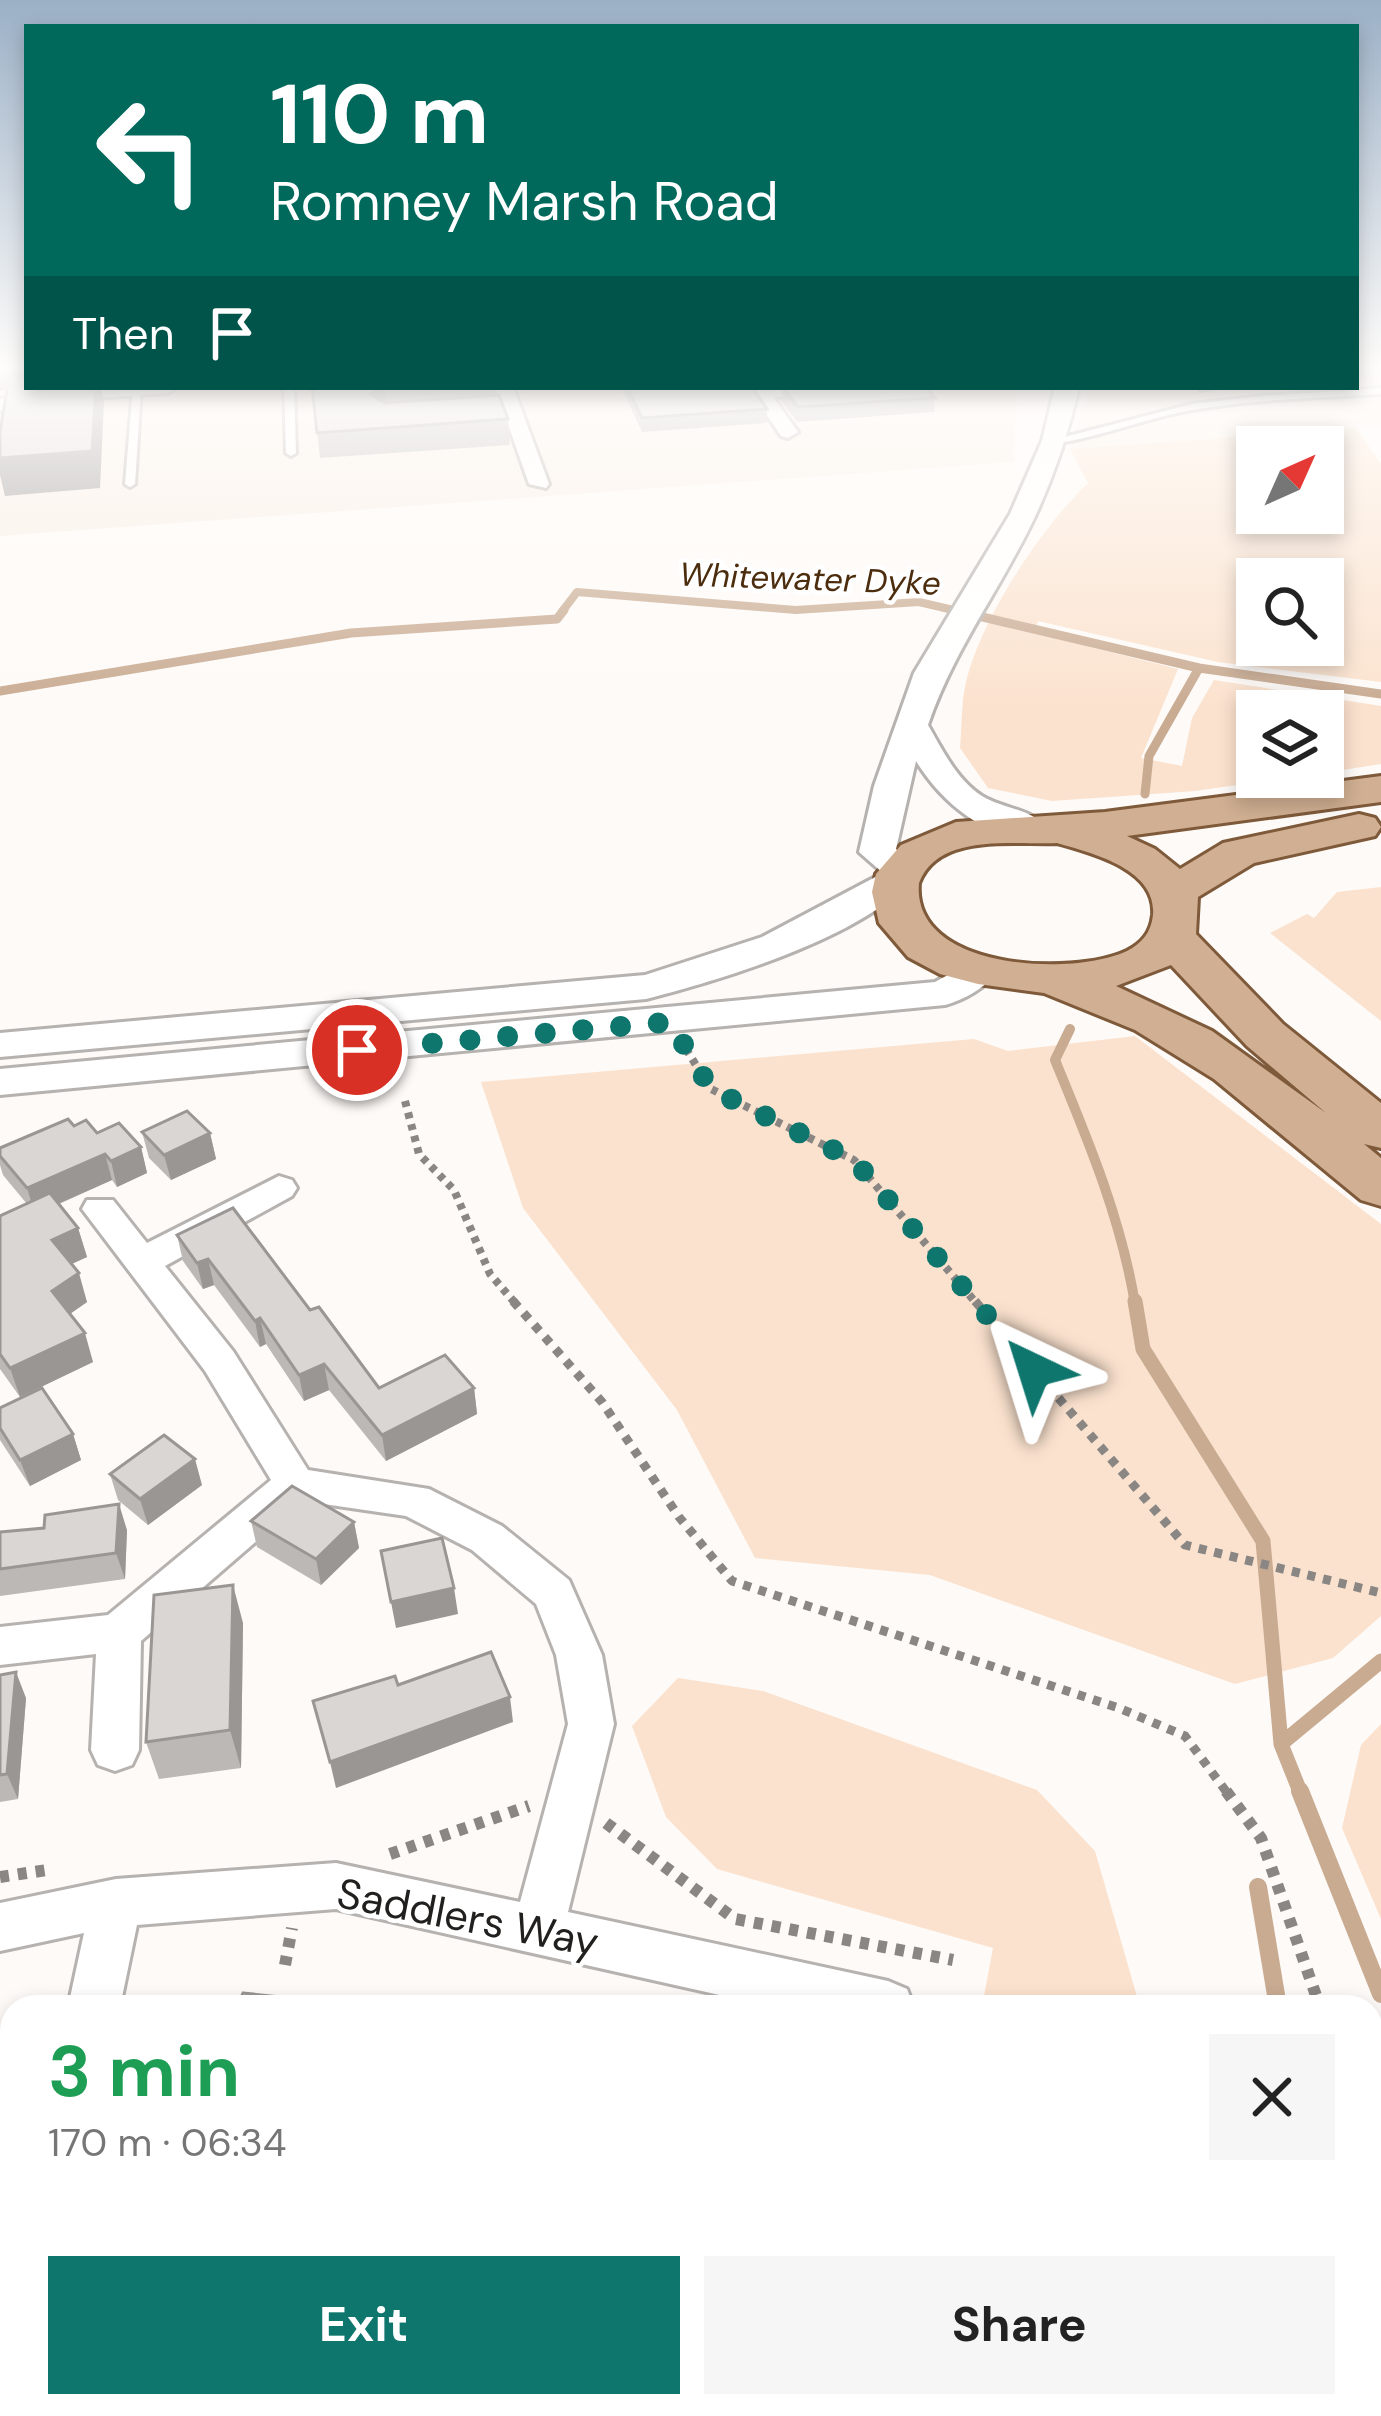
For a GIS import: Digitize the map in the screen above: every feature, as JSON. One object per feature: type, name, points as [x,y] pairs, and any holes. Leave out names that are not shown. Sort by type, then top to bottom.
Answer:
[{"type":"main road","points":[[1381,789],[956,834],[928,846],[899,875],[896,905],[910,931],[939,953],[979,970],[1134,1007],[1222,1057],[1381,1187]]},
{"type":"main road","points":[[1043,982],[1086,980],[1124,971],[1154,956],[1173,915],[1239,853],[1381,823]]},
{"type":"main road","points":[[1044,828],[1130,853],[1156,871],[1173,915],[1265,1034],[1381,1131]]},
{"type":"street","points":[[0,1045],[646,988],[728,967],[817,930],[899,875],[877,852],[891,786],[930,673],[1035,485]]},
{"type":"street","points":[[912,725],[954,795],[984,814],[1044,828]]},
{"type":"street","points":[[0,1082],[945,993],[979,970]]},
{"type":"street","points":[[142,1262],[279,1188]]},
{"type":"street","points":[[100,1209],[219,1361],[295,1484]]},
{"type":"street","points":[[0,1646],[119,1633],[295,1484],[414,1501],[487,1538],[553,1593],[579,1655],[591,1724],[538,1929]]},
{"type":"street","points":[[115,1750],[119,1633]]},
{"type":"street","name":"Saddlers Way","points":[[0,1927],[116,1903],[336,1886],[826,1995]]},
{"type":"street","points":[[97,1995],[116,1903]]},
{"type":"path","points":[[670,1022],[711,1089],[854,1160],[1185,1545],[1381,1593]]},
{"type":"path","points":[[405,1101],[419,1154],[454,1190],[490,1274],[602,1402],[679,1517],[732,1581],[1119,1708],[1185,1736],[1261,1838],[1315,1995]]},
{"type":"path","points":[[570,1809],[593,1813],[734,1918],[953,1960]]},
{"type":"shaded area","points":[[0,485],[702,485],[0,536]]},
{"type":"shaded area","points":[[1086,485],[1236,485],[1236,534],[1344,534],[1344,485],[1381,485],[1381,682],[1251,666],[1344,666],[1344,558],[1236,558],[1236,664],[1038,621],[1034,633],[1178,669],[1141,758],[1182,766],[1192,718],[1214,680],[1278,690],[1236,690],[1236,785],[1052,801],[988,788],[960,748],[966,682],[999,603],[1051,524]]},
{"type":"shaded area","points":[[1344,700],[1381,706],[1381,764],[1344,770]]},
{"type":"shaded area","points":[[1381,887],[1381,1021],[1270,933],[1307,914],[1314,918],[1337,892]]},
{"type":"shaded area","points":[[1135,1036],[1381,1224],[1381,1616],[1333,1658],[1235,1684],[930,1575],[755,1558],[677,1410],[523,1208],[481,1082],[974,1039],[1008,1051]]},
{"type":"shaded area","points":[[678,1678],[763,1691],[1037,1790],[1095,1851],[1137,1995],[984,1995],[993,1948],[717,1869],[666,1817],[632,1726]]},
{"type":"shaded area","points":[[1381,1724],[1381,1919],[1342,1828],[1361,1745]]},
{"type":"building","points":[[187,1111],[210,1133],[164,1155],[142,1132]]},
{"type":"building","points":[[68,1119],[74,1126],[86,1120],[97,1133],[119,1123],[141,1147],[111,1161],[105,1154],[27,1188],[0,1156],[0,1148]]},
{"type":"building","points":[[50,1193],[78,1228],[52,1240],[79,1273],[52,1291],[85,1333],[10,1368],[0,1354],[0,1216]]},
{"type":"building","points":[[233,1208],[310,1310],[319,1307],[379,1388],[445,1355],[474,1388],[382,1435],[324,1364],[299,1375],[260,1318],[255,1321],[208,1259],[197,1263],[177,1235]]},
{"type":"building","points":[[42,1388],[73,1434],[20,1460],[0,1428],[0,1408]]},
{"type":"building","points":[[164,1435],[195,1459],[140,1499],[110,1474]]},
{"type":"building","points":[[292,1486],[354,1522],[316,1559],[251,1521]]},
{"type":"building","points":[[119,1504],[116,1553],[0,1569],[0,1532],[44,1528],[45,1515]]},
{"type":"building","points":[[442,1538],[454,1588],[391,1602],[381,1551]]},
{"type":"building","points":[[233,1585],[230,1730],[146,1742],[154,1595]]},
{"type":"building","points":[[491,1652],[510,1697],[330,1762],[313,1701],[395,1676],[398,1685]]},
{"type":"building","points":[[16,1672],[7,1774],[0,1775],[0,1675]]},
{"type":"waterway","name":"Whitewater Dyke","points":[[561,613],[577,592],[796,610],[919,602],[966,613]]},
{"type":"waterway","name":"Whitewater Dyke","points":[[0,691],[351,633],[557,619],[564,610]]},
{"type":"waterway","name":"Whitewater Dyke","points":[[953,610],[1199,668]]},
{"type":"waterway","points":[[1145,794],[1149,756],[1199,668]]},
{"type":"waterway","points":[[1199,668],[1381,694]]},
{"type":"waterway","points":[[1070,1029],[1055,1060],[1112,1210],[1135,1304]]},
{"type":"waterway","points":[[1135,1301],[1143,1349],[1263,1541],[1281,1744]]},
{"type":"waterway","points":[[1281,1744],[1381,1661]]},
{"type":"waterway","points":[[1281,1744],[1301,1794]]},
{"type":"waterway","points":[[1300,1791],[1381,1994]]},
{"type":"waterway","points":[[1258,1887],[1276,1995]]},
{"type":"route","points":[[357,1050],[670,1022],[711,1089],[854,1160],[1034,1370]]}]
